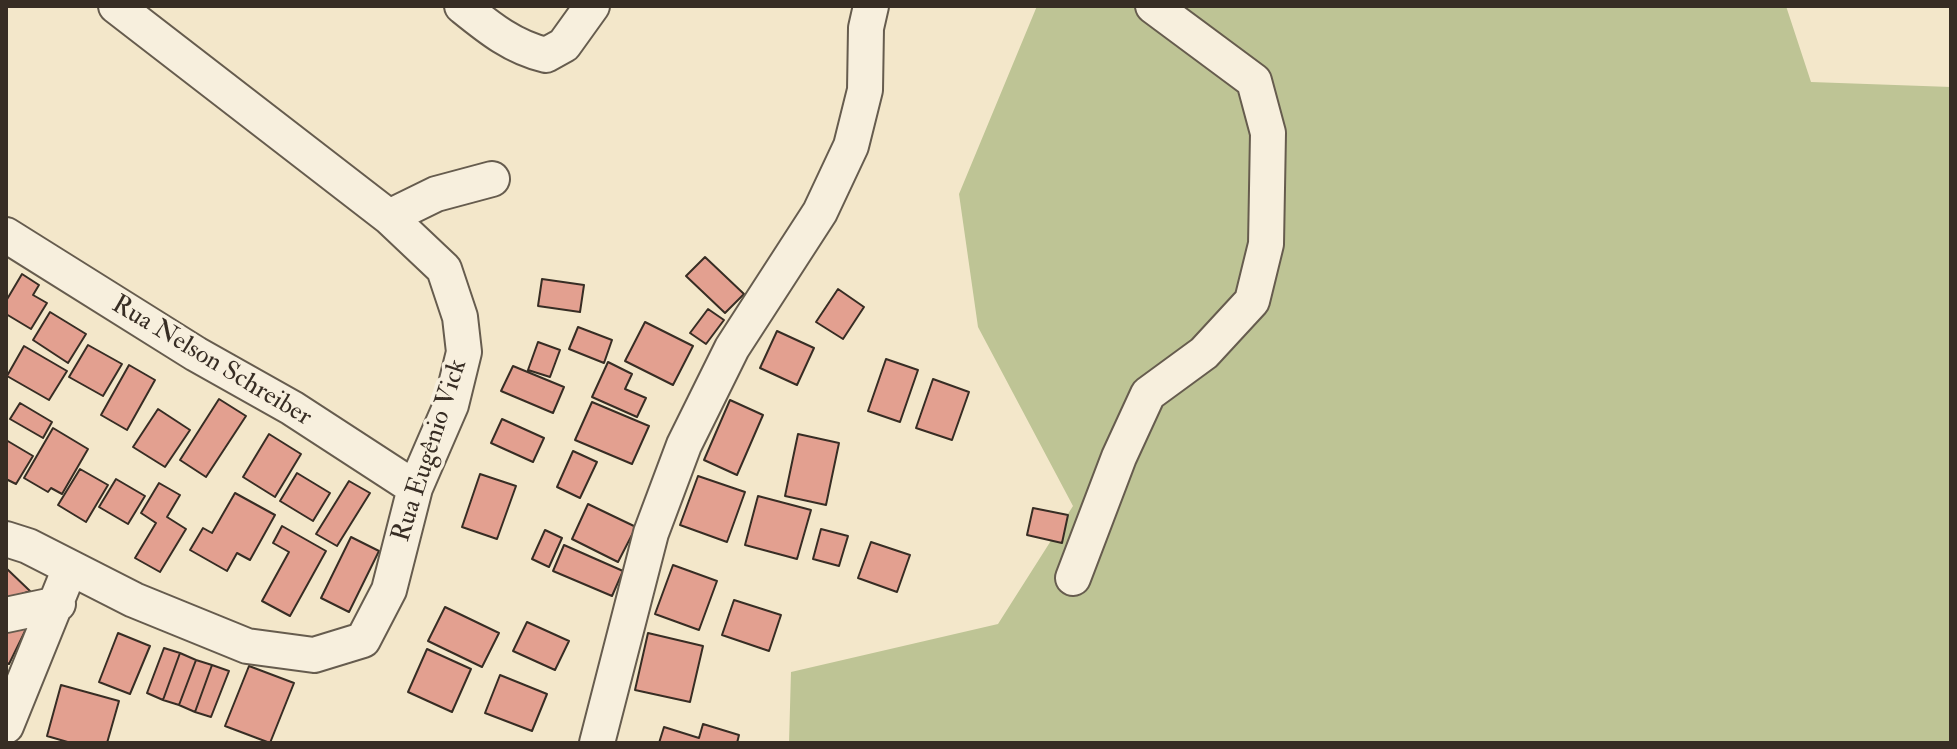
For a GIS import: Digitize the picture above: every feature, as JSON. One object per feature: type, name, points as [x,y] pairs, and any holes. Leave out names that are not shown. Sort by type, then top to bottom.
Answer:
[{"type":"street","name":"Rua Eugênio Vick","points":[[6,539],[134,600],[247,646],[314,655],[363,640],[389,590],[415,488],[451,405],[464,352],[460,317],[444,269],[389,217],[116,6]]},
{"type":"street","points":[[462,6],[492,31],[525,50],[546,55],[564,45],[592,6]]},
{"type":"street","points":[[597,743],[651,533],[684,445],[732,348],[820,212],[851,146],[865,90],[866,28],[871,6]]},
{"type":"street","points":[[1073,578],[1119,457],[1148,394],[1204,353],[1252,301],[1266,244],[1268,133],[1254,81],[1153,6]]},
{"type":"street","points":[[389,217],[436,194],[492,179]]},
{"type":"street","name":"Rua Nelson Schreiber","points":[[6,235],[196,354],[292,408],[415,488]]},
{"type":"street","points":[[6,726],[70,568]]},
{"type":"street","points":[[6,615],[58,604]]},
{"type":"green space","points":[[1037,6],[1786,6],[1811,82],[1951,87],[1951,743],[789,743],[791,672],[998,624],[1073,506],[978,327],[959,194]]},
{"type":"building","points":[[705,257],[744,294],[725,313],[686,276]]},
{"type":"building","points":[[22,274],[39,285],[33,295],[47,303],[31,329],[6,314],[6,301]]},
{"type":"building","points":[[542,279],[584,285],[580,312],[538,306]]},
{"type":"building","points":[[838,289],[864,307],[843,339],[816,322]]},
{"type":"building","points":[[708,309],[724,320],[706,344],[690,333]]},
{"type":"building","points":[[50,312],[86,334],[68,363],[33,340]]},
{"type":"building","points":[[645,322],[693,346],[673,385],[625,361]]},
{"type":"building","points":[[578,327],[612,340],[604,363],[569,349]]},
{"type":"building","points":[[777,331],[814,348],[797,385],[760,368]]},
{"type":"building","points":[[538,342],[560,350],[550,377],[528,370]]},
{"type":"building","points":[[88,345],[122,364],[103,396],[69,377]]},
{"type":"building","points":[[24,346],[67,371],[49,400],[7,376]]},
{"type":"building","points":[[886,359],[918,370],[900,422],[868,411]]},
{"type":"building","points":[[608,362],[632,374],[625,389],[646,398],[637,417],[592,397]]},
{"type":"building","points":[[129,365],[155,380],[127,430],[101,415]]},
{"type":"building","points":[[513,366],[564,387],[553,413],[501,391]]},
{"type":"building","points":[[933,379],[969,392],[952,440],[916,428]]},
{"type":"building","points":[[219,399],[246,416],[206,477],[180,460]]},
{"type":"building","points":[[730,400],[763,415],[737,475],[704,460]]},
{"type":"building","points":[[592,402],[649,426],[632,464],[575,440]]},
{"type":"building","points":[[20,403],[52,422],[43,438],[10,419]]},
{"type":"building","points":[[158,409],[190,430],[165,467],[133,447]]},
{"type":"building","points":[[502,419],[544,438],[533,462],[491,443]]},
{"type":"building","points":[[53,428],[88,449],[62,494],[51,488],[48,492],[24,478]]},
{"type":"building","points":[[269,434],[301,454],[275,497],[243,477]]},
{"type":"building","points":[[798,434],[839,443],[826,505],[785,496]]},
{"type":"building","points":[[6,440],[33,456],[16,484],[6,479]]},
{"type":"building","points":[[573,451],[597,462],[580,498],[557,487]]},
{"type":"building","points":[[80,469],[108,485],[86,522],[58,505]]},
{"type":"building","points":[[297,473],[330,493],[313,521],[280,501]]},
{"type":"building","points":[[480,474],[516,486],[497,539],[462,527]]},
{"type":"building","points":[[698,476],[745,492],[727,542],[680,525]]},
{"type":"building","points":[[116,479],[145,496],[128,524],[99,507]]},
{"type":"building","points":[[349,481],[370,493],[337,546],[316,534]]},
{"type":"building","points":[[159,483],[180,495],[167,517],[186,529],[160,572],[135,558],[156,523],[141,513]]},
{"type":"building","points":[[235,493],[275,515],[250,560],[237,553],[227,571],[190,550],[203,528],[212,533]]},
{"type":"building","points":[[758,496],[811,510],[797,559],[745,545]]},
{"type":"building","points":[[588,504],[636,527],[618,562],[572,539]]},
{"type":"building","points":[[1033,508],[1068,515],[1062,543],[1027,535]]},
{"type":"building","points":[[282,526],[326,551],[290,616],[262,601],[289,552],[273,543]]},
{"type":"building","points":[[821,529],[848,536],[839,566],[813,559]]},
{"type":"building","points":[[545,530],[562,538],[549,567],[532,559]]},
{"type":"building","points":[[351,537],[379,551],[349,612],[321,598]]},
{"type":"building","points":[[871,542],[910,555],[897,592],[858,578]]},
{"type":"building","points":[[564,545],[623,571],[612,596],[553,571]]},
{"type":"building","points":[[673,565],[717,581],[699,630],[655,614]]},
{"type":"building","points":[[6,568],[30,591],[6,600]]},
{"type":"building","points":[[734,600],[781,615],[769,651],[722,635]]},
{"type":"building","points":[[445,607],[499,633],[482,667],[428,641]]},
{"type":"building","points":[[30,621],[9,664],[6,663],[6,625]]},
{"type":"building","points":[[527,622],[569,641],[555,670],[513,651]]},
{"type":"building","points":[[118,633],[150,646],[130,694],[99,682]]},
{"type":"building","points":[[648,633],[703,646],[690,702],[635,690]]},
{"type":"building","points":[[164,648],[180,653],[163,700],[147,693]]},
{"type":"building","points":[[427,649],[471,669],[452,712],[408,692]]},
{"type":"building","points":[[180,653],[196,660],[179,705],[163,700]]},
{"type":"building","points":[[196,660],[212,665],[195,712],[179,705]]},
{"type":"building","points":[[212,665],[229,671],[211,717],[195,712]]},
{"type":"building","points":[[249,666],[294,683],[270,743],[225,726]]},
{"type":"building","points":[[500,675],[547,694],[532,731],[485,713]]},
{"type":"building","points":[[61,685],[119,701],[107,743],[71,743],[47,736]]},
{"type":"building","points":[[703,724],[739,735],[737,743],[659,743],[664,727],[699,738]]}]
